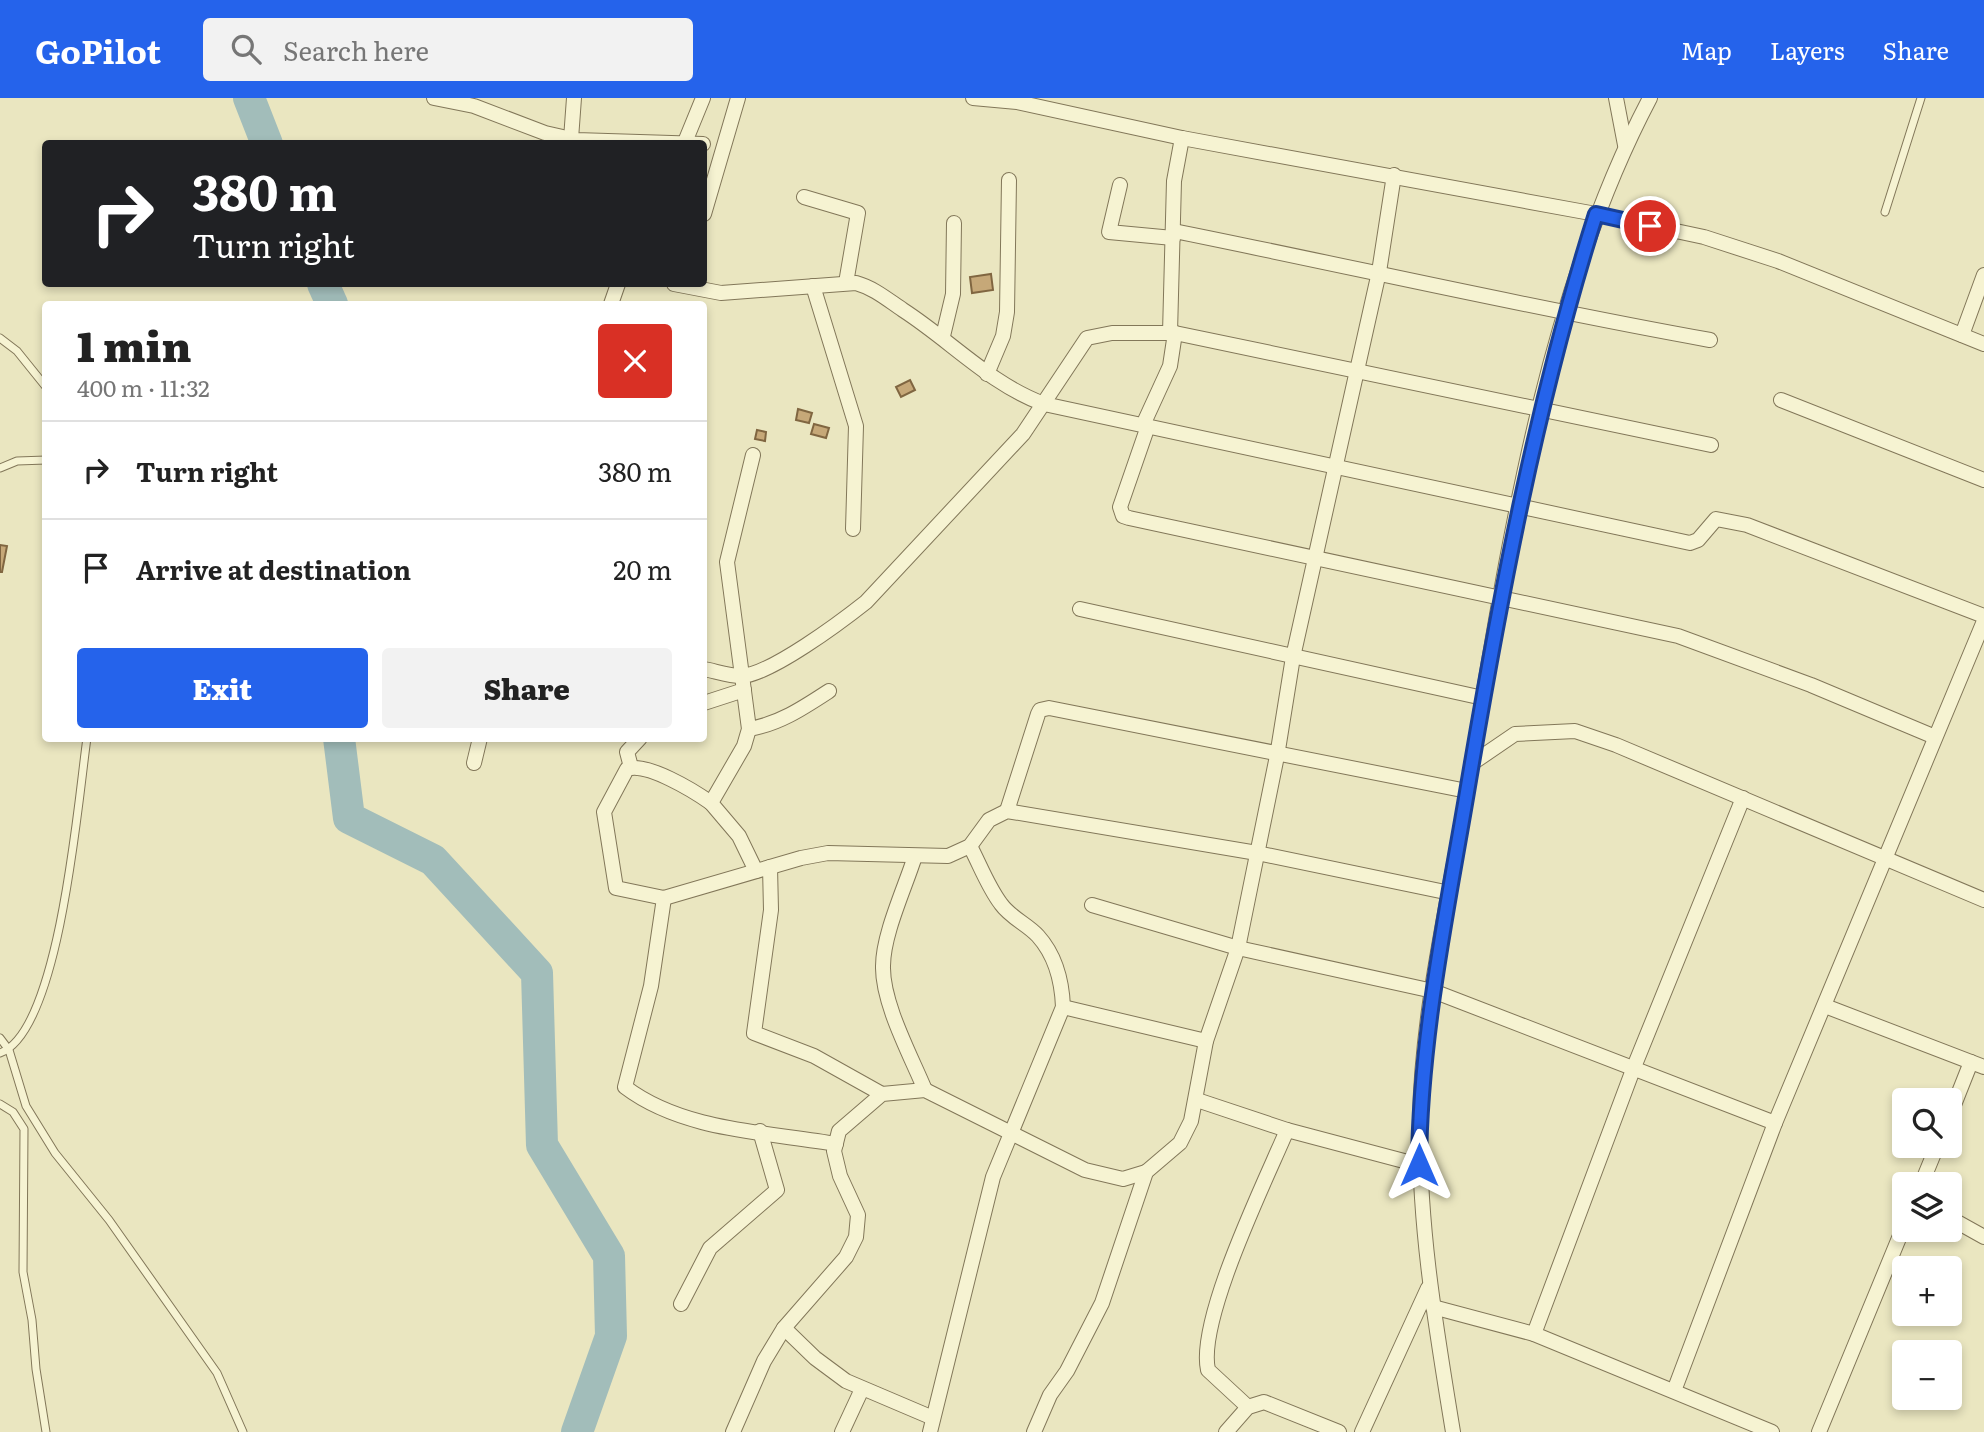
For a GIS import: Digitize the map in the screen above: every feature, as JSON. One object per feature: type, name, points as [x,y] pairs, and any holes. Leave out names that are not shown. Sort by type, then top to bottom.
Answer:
[{"type":"street","points":[[434,98],[458,100],[545,133],[571,139],[598,140]]},
{"type":"street","points":[[571,139],[575,98]]},
{"type":"street","points":[[686,140],[703,98]]},
{"type":"street","points":[[707,202],[721,145],[738,98]]},
{"type":"street","points":[[973,98],[1017,100],[1182,138],[1394,175],[1704,237],[1778,261],[1984,344]]},
{"type":"street","points":[[1616,98],[1625,145]]},
{"type":"street","points":[[1453,1432],[1429,1287],[1419,1165],[1420,1114],[1433,990],[1500,598],[1540,410],[1564,314],[1596,214],[1625,145],[1650,98]]},
{"type":"street","points":[[1182,138],[1174,181],[1170,366],[1146,426],[1120,507],[1123,516],[1678,636],[1811,685],[1935,737]]},
{"type":"street","points":[[707,144],[721,145]]},
{"type":"street","points":[[733,1432],[764,1361],[784,1328],[846,1257],[856,1237],[858,1215],[840,1176],[835,1144],[844,1125],[882,1094],[925,1090],[1086,1170],[1123,1179],[1146,1172],[1180,1143],[1191,1121],[1206,1041],[1238,948],[1277,756],[1293,657],[1379,272],[1394,175]]},
{"type":"street","points":[[987,374],[1003,336],[1007,312],[1009,180]]},
{"type":"street","points":[[1120,185],[1109,232],[1174,235],[1379,272],[1564,314],[1710,340]]},
{"type":"street","points":[[804,197],[858,213],[846,283]]},
{"type":"street","points":[[943,336],[953,294],[954,223]]},
{"type":"street","points":[[1962,335],[1984,275]]},
{"type":"street","points":[[692,287],[721,293],[754,293],[846,283],[871,288],[943,336],[987,374],[1012,391],[1044,404],[1690,543],[1698,540],[1716,519],[1725,520],[1984,619],[1775,1124],[1674,1391]]},
{"type":"street","points":[[813,286],[856,426],[853,529]]},
{"type":"street","points":[[707,701],[783,658],[866,602],[1002,458],[1044,404],[1087,338],[1112,333],[1172,333],[1711,445]]},
{"type":"street","points":[[1782,400],[1984,480]]},
{"type":"street","points":[[710,803],[744,746],[749,729],[727,562],[753,455]]},
{"type":"street","points":[[1080,609],[1483,698]]},
{"type":"street","points":[[707,670],[743,683]]},
{"type":"street","points":[[749,729],[765,726],[796,713],[829,691]]},
{"type":"street","points":[[1007,811],[1040,710],[1071,712],[1277,756],[1467,791]]},
{"type":"street","points":[[1471,764],[1515,734],[1575,731],[1616,745],[1885,861],[1984,900]]},
{"type":"street","points":[[474,763],[479,742]]},
{"type":"street","points":[[631,767],[627,752],[636,742]]},
{"type":"street","points":[[631,767],[688,787],[710,803],[763,869],[771,910],[754,1033],[814,1056],[882,1094]]},
{"type":"street","points":[[631,767],[614,788],[604,812],[616,888],[664,898],[828,853],[873,852],[948,856],[970,846],[989,820],[1007,811],[1257,853],[1450,893]]},
{"type":"street","points":[[1534,1334],[1634,1067],[1743,798]]},
{"type":"street","points":[[784,1328],[815,1358],[862,1389],[932,1425],[990,1189],[1010,1130],[1063,1007],[1062,983],[1057,967],[1039,936],[1009,914],[999,902],[970,846]]},
{"type":"street","points":[[915,856],[885,948],[883,967],[889,999],[925,1090]]},
{"type":"street","points":[[664,898],[651,986],[625,1087],[651,1104],[684,1116],[835,1144]]},
{"type":"street","points":[[1091,905],[1238,948],[1433,990],[1775,1124]]},
{"type":"street","points":[[1825,1006],[1978,1064],[1962,1093]]},
{"type":"street","points":[[1063,1007],[1206,1041]]},
{"type":"street","points":[[1197,1100],[1287,1130],[1419,1165]]},
{"type":"street","points":[[1248,1408],[1208,1370],[1206,1350],[1215,1309],[1287,1130]]},
{"type":"street","points":[[681,1304],[709,1248],[777,1190],[760,1131]]},
{"type":"street","points":[[1034,1432],[1051,1395],[1068,1371],[1102,1303],[1146,1172]]},
{"type":"street","points":[[1962,1225],[1984,1237]]},
{"type":"street","points":[[1819,1432],[1897,1242]]},
{"type":"street","points":[[1362,1432],[1429,1287]]},
{"type":"street","points":[[1433,1307],[1534,1334],[1772,1432]]},
{"type":"street","points":[[842,1432],[862,1389]]},
{"type":"street","points":[[1226,1432],[1248,1408],[1264,1402],[1339,1432]]},
{"type":"lane","points":[[1885,212],[1921,98]]},
{"type":"lane","points":[[0,338],[17,351],[42,382]]},
{"type":"lane","points":[[0,468],[17,461],[42,460]]},
{"type":"lane","points":[[0,1053],[9,1050],[30,1024],[43,996],[56,946],[86,742]]},
{"type":"lane","points":[[0,1038],[9,1050],[26,1106],[55,1153],[110,1220],[217,1373],[243,1432]]},
{"type":"lane","points":[[0,1104],[13,1112],[24,1129],[23,1272],[46,1432]]},
{"type":"building","points":[[991,274],[993,290],[972,293],[970,277]]},
{"type":"building","points":[[910,380],[915,390],[901,397],[896,387]]},
{"type":"building","points":[[798,409],[812,413],[809,423],[796,420]]},
{"type":"building","points":[[814,424],[829,428],[826,438],[811,434]]},
{"type":"building","points":[[757,430],[766,432],[765,441],[755,439]]},
{"type":"building","points":[[0,545],[7,546],[2,572],[0,572]]},
{"type":"waterway","points":[[249,98],[265,140]]},
{"type":"waterway","points":[[324,287],[331,301]]},
{"type":"waterway","points":[[340,742],[349,818],[433,860],[537,973],[542,1145],[609,1256],[611,1336],[577,1432]]},
{"type":"route","points":[[1419,1165],[1420,1114],[1433,990],[1500,598],[1540,410],[1564,314],[1596,214],[1650,226]]}]
